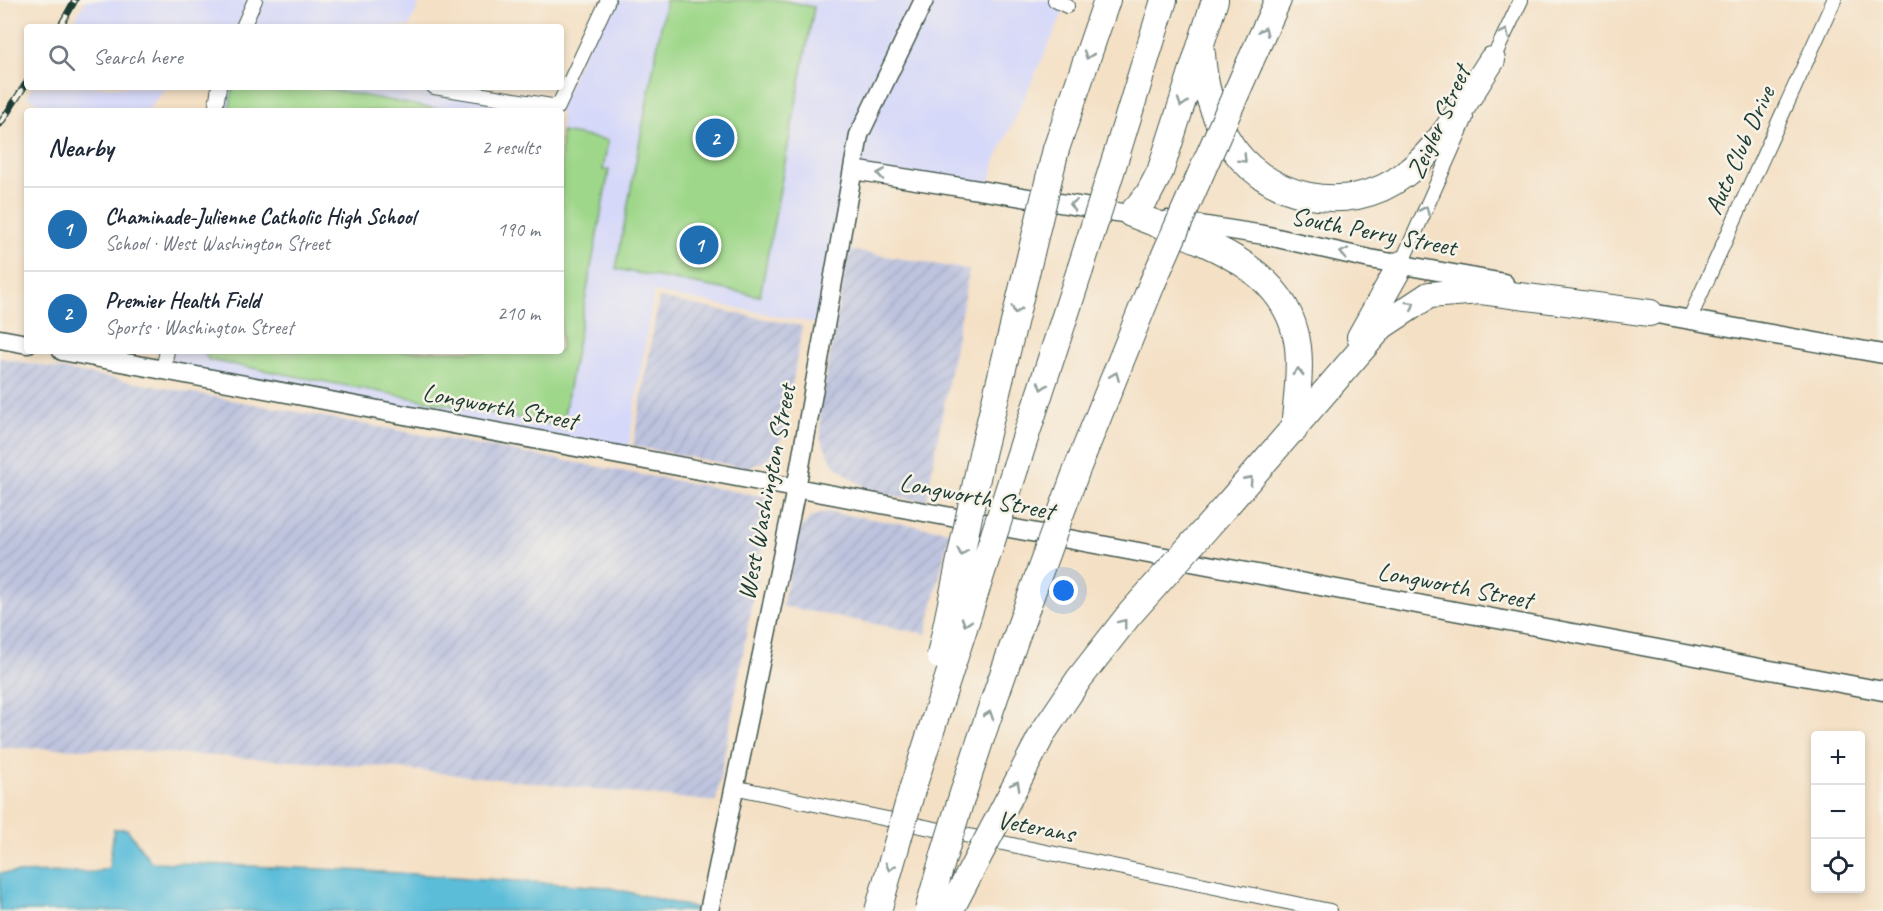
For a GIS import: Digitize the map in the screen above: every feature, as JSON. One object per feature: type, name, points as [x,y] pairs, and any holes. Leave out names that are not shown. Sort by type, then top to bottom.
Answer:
[{"type":"highway","points":[[912,790],[1007,342],[1056,149],[1107,0]]},
{"type":"highway","points":[[878,911],[912,790],[1080,270],[1164,0]]},
{"type":"highway","points":[[1215,0],[1160,172],[1148,195],[1131,214],[1233,255],[1265,281],[1281,303],[1298,346],[1294,430]]},
{"type":"highway","points":[[928,911],[945,849],[990,711],[1077,469],[1152,284],[1278,0]]},
{"type":"highway","points":[[1201,48],[1203,74],[1210,104],[1226,138],[1238,154],[1258,172],[1280,186],[1325,200],[1371,193],[1404,175],[1442,134],[1492,60]]},
{"type":"highway","points":[[1326,390],[1365,331],[1401,264]]},
{"type":"highway","points":[[950,911],[1044,731],[1079,679],[1130,615],[1294,430],[1382,326],[1429,295],[1451,291],[1481,291],[1650,313]]},
{"type":"street","points":[[244,24],[255,0]]},
{"type":"street","points":[[453,90],[558,107],[608,0]]},
{"type":"street","name":"West Washington Street","points":[[710,911],[733,787],[796,489],[859,135],[924,0]]},
{"type":"street","name":"Zeigler Street","points":[[1401,264],[1521,0]]},
{"type":"street","name":"Auto Club Drive","points":[[1689,320],[1834,0]]},
{"type":"street","points":[[216,108],[218,90]]},
{"type":"street","name":"South Perry Street","points":[[853,170],[1264,235],[1650,313],[1883,354]]},
{"type":"street","points":[[0,339],[24,343]]},
{"type":"street","name":"Longworth Street","points":[[96,354],[165,360],[796,489],[1883,691]]},
{"type":"street","name":"Veterans","points":[[733,787],[853,814],[1330,911]]},
{"type":"shaded area","points":[[86,0],[421,0],[410,24],[72,24]]},
{"type":"shaded area","points":[[608,0],[1069,0],[995,162],[988,191],[853,170],[823,325],[654,292],[627,455],[163,369],[166,354],[564,354],[564,108],[216,108],[218,90],[456,90],[558,107]]},
{"type":"shaded area","points":[[31,90],[164,90],[150,108],[45,108],[27,96]]},
{"type":"shaded area","points":[[849,250],[969,270],[926,502],[874,492],[852,479],[833,463],[821,440],[820,409]]},
{"type":"shaded area","points":[[659,298],[802,326],[785,429],[776,450],[763,462],[745,468],[633,446]]},
{"type":"shaded area","points":[[0,358],[771,498],[716,802],[384,767],[106,749],[0,748]]},
{"type":"shaded area","points":[[826,512],[950,531],[926,634],[782,606],[800,529],[811,517]]},
{"type":"green space","points":[[666,0],[782,0],[814,7],[760,296],[616,269]]},
{"type":"green space","points":[[232,90],[333,90],[432,108],[230,108]]},
{"type":"green space","points":[[564,133],[608,140],[603,170],[609,170],[562,426],[209,360],[205,354],[564,354]]},
{"type":"water","points":[[114,829],[127,829],[151,862],[366,871],[607,887],[708,911],[0,911],[0,873],[95,872],[109,868]]},
{"type":"railway","points":[[62,24],[75,0]]},
{"type":"railway","points":[[0,124],[24,87]]},
{"type":"place","name":"Premier Health Field","points":[[715,138]]},
{"type":"place","name":"Chaminade-Julienne Catholic High School","points":[[699,245]]}]
